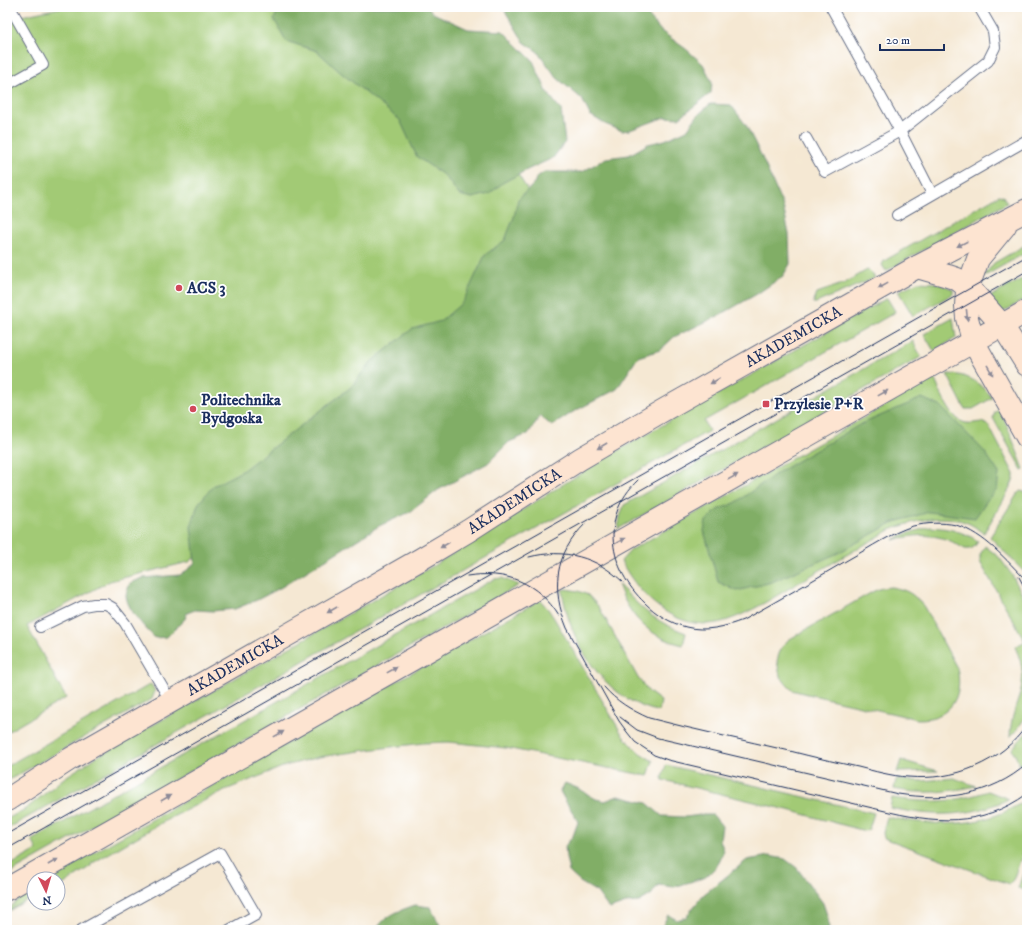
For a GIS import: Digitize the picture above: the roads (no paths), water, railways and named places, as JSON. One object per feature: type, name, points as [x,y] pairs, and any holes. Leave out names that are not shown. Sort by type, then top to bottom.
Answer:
[{"type":"street","name":"AKADEMICKA","points":[[7,800],[70,759],[421,559],[587,455],[917,267],[1018,215]]},
{"type":"street","points":[[1018,215],[978,259],[968,287],[966,306],[967,318],[974,341],[1027,437]]},
{"type":"street","points":[[917,267],[957,279],[968,287],[1002,325],[1027,365]]},
{"type":"street","points":[[7,888],[1027,311]]},
{"type":"lane","points":[[7,85],[43,65],[10,7]]},
{"type":"lane","points":[[831,7],[900,131],[932,194]]},
{"type":"lane","points":[[806,138],[825,172],[900,131],[988,61],[995,47],[993,31],[980,7]]},
{"type":"lane","points":[[897,215],[1027,140]]},
{"type":"lane","points":[[40,628],[83,606],[106,604],[113,608],[125,623],[171,702]]},
{"type":"lane","points":[[81,930],[95,927],[220,853],[256,915],[229,930]]},
{"type":"tram line","points":[[7,834],[1027,256]]},
{"type":"tram line","points":[[7,849],[1027,271]]},
{"type":"tram line","points":[[638,480],[626,495],[618,510],[614,526],[613,543],[617,559],[623,575],[645,603],[664,618],[686,627],[708,629],[729,625],[743,620],[889,536],[913,526],[924,524],[951,524],[967,529],[986,541],[1027,581]]},
{"type":"tram line","points":[[585,524],[575,536],[561,560],[557,586],[562,614],[567,628],[619,721],[635,742],[654,755],[668,760],[881,810],[938,820],[956,820],[992,813],[1027,794]]},
{"type":"tram line","points":[[529,557],[542,554],[567,554],[579,557],[602,566],[623,582]]},
{"type":"tram line","points":[[467,576],[495,575],[520,581],[541,595],[551,604],[559,616]]},
{"type":"tram line","points":[[1019,577],[1027,592]]},
{"type":"tram line","points":[[604,687],[624,705],[649,718],[883,773],[902,776],[942,776],[975,767],[1004,750],[1027,725]]},
{"type":"tram line","points":[[620,717],[637,730],[658,738],[898,794],[915,796],[932,797],[966,794],[998,783],[1013,775],[1027,764]]},
{"type":"place","name":"ACS 3","points":[[179,288]]},
{"type":"place","name":"Przylesie P+R","points":[[766,404]]},
{"type":"place","name":"Politechnika Bydgoska","points":[[193,409]]}]
